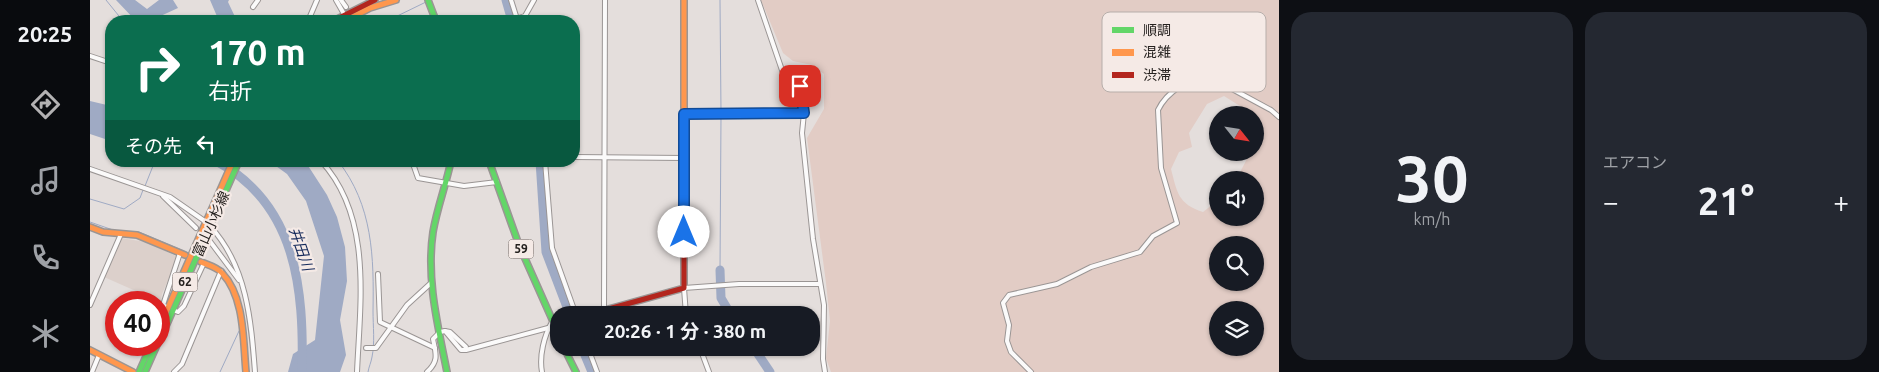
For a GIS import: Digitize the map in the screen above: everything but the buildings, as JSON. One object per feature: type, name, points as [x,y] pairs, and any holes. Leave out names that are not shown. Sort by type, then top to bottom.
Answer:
[{"type":"street","points":[[253,7],[258,0]]},
{"type":"street","points":[[311,15],[317,0]]},
{"type":"street","points":[[336,0],[344,14],[375,0]]},
{"type":"street","points":[[341,0],[346,7]]},
{"type":"street","points":[[359,14],[396,0]]},
{"type":"street","points":[[428,0],[434,15]]},
{"type":"street","points":[[511,0],[516,15]]},
{"type":"street","points":[[524,15],[529,12],[534,0]]},
{"type":"street","points":[[604,306],[605,0]]},
{"type":"street","points":[[684,0],[685,306]]},
{"type":"street","points":[[758,0],[786,79],[800,86],[804,113],[802,133],[819,284],[825,318],[823,359],[825,372]]},
{"type":"street","points":[[90,56],[105,61]]},
{"type":"street","points":[[1031,372],[1011,352],[1007,341],[1009,324],[1003,303],[1009,295],[1057,284],[1091,267],[1140,252],[1153,236],[1177,224],[1161,168],[1158,110],[1162,102],[1175,92]]},
{"type":"street","points":[[1239,92],[1271,110],[1279,118]]},
{"type":"street","points":[[684,114],[804,113]]},
{"type":"street","points":[[580,157],[684,158]]},
{"type":"street","name":"富山小杉線","points":[[209,223],[231,167]]},
{"type":"street","name":"富山小杉線","points":[[170,309],[236,167]]},
{"type":"street","points":[[326,167],[347,204],[359,244],[357,372]]},
{"type":"street","points":[[414,167],[418,178],[464,186],[497,182]]},
{"type":"street","points":[[447,372],[442,331],[431,283],[432,234],[450,167]]},
{"type":"street","name":"59","points":[[491,167],[520,245],[550,313]]},
{"type":"street","points":[[545,167],[552,248],[573,306]]},
{"type":"street","points":[[90,168],[161,194],[186,207],[209,223],[233,258],[242,283],[249,315],[255,372]]},
{"type":"street","points":[[161,194],[196,228]]},
{"type":"street","points":[[90,227],[121,234],[137,234],[183,254],[167,291]]},
{"type":"street","points":[[90,305],[121,234]]},
{"type":"street","points":[[209,240],[242,283]]},
{"type":"street","points":[[170,309],[178,312],[184,306],[202,263],[221,271],[238,306],[246,372]]},
{"type":"street","points":[[174,372],[182,364],[221,271]]},
{"type":"street","points":[[378,274],[380,322],[435,348]]},
{"type":"street","points":[[366,348],[376,348],[407,305],[431,283]]},
{"type":"street","points":[[619,306],[684,288],[739,284],[819,284]]},
{"type":"street","points":[[442,331],[461,350],[466,350],[548,328],[540,362],[542,372]]},
{"type":"street","points":[[427,372],[435,365],[437,359],[433,339],[442,331],[450,332],[461,344],[466,346]]},
{"type":"street","points":[[90,350],[133,372]]},
{"type":"street","points":[[92,372],[99,355]]},
{"type":"street","points":[[139,372],[146,356]]},
{"type":"street","name":"富山小杉線","points":[[145,372],[152,356]]},
{"type":"street","points":[[568,356],[576,372]]},
{"type":"street","points":[[591,356],[597,372]]},
{"type":"street","points":[[703,356],[709,372]]},
{"type":"shaded area","points":[[761,0],[1279,0],[1279,372],[831,372],[826,358],[830,321],[807,138],[824,109],[824,74],[812,65],[793,61],[783,53]],"holes":[[[1224,96],[1240,106],[1264,106],[1264,161],[1246,161],[1241,171],[1264,171],[1264,226],[1209,226],[1209,207],[1203,212],[1183,201],[1177,191],[1171,169],[1179,152],[1192,147],[1189,133],[1207,104]]]},
{"type":"shaded area","points":[[121,238],[146,242],[178,257],[163,291],[136,291],[104,277]]},
{"type":"water","points":[[116,0],[135,0],[147,9],[159,0],[173,0],[178,8],[163,15],[130,15]]},
{"type":"water","points":[[210,0],[229,0],[228,2],[234,15],[216,15]]},
{"type":"water","points":[[90,101],[105,105],[105,139],[90,134]]},
{"type":"water","points":[[277,167],[309,167],[327,195],[337,217],[345,247],[347,281],[340,320],[346,355],[340,372],[288,372],[293,354],[315,340],[324,256],[306,201],[287,174]]},
{"type":"waterway","points":[[106,0],[118,15]]},
{"type":"waterway","points":[[506,0],[510,15]]},
{"type":"waterway","points":[[720,0],[721,112]]},
{"type":"waterway","points":[[399,15],[426,2]]},
{"type":"waterway","points":[[720,270],[721,116]]},
{"type":"waterway","points":[[145,186],[153,167]]},
{"type":"waterway","name":"井田川","points":[[225,167],[243,179],[264,201],[279,225],[290,252],[301,310],[302,372]]},
{"type":"waterway","points":[[342,167],[350,178],[365,214],[372,252],[374,340],[368,372]]},
{"type":"waterway","points":[[540,167],[546,252],[567,306]]},
{"type":"waterway","points":[[90,199],[124,209],[140,198],[143,190]]},
{"type":"waterway","points":[[90,222],[113,230]]},
{"type":"waterway","points":[[117,231],[139,232],[184,251]]},
{"type":"waterway","points":[[201,259],[224,269],[235,290]]},
{"type":"waterway","points":[[720,270],[721,298],[726,306]]},
{"type":"waterway","points":[[220,372],[239,331]]},
{"type":"waterway","points":[[585,356],[592,372]]},
{"type":"waterway","points":[[759,356],[770,372]]},
{"type":"tunnel","points":[[346,7],[352,15]]},
{"type":"traffic: fast","points":[[428,0],[434,15]]},
{"type":"traffic: fast","points":[[170,317],[236,167]]},
{"type":"traffic: fast","points":[[447,372],[434,302],[431,250],[435,223],[449,167]]},
{"type":"traffic: fast","points":[[491,167],[519,245],[550,315]]},
{"type":"traffic: fast","points":[[139,372],[146,356]]},
{"type":"traffic: fast","points":[[145,372],[152,356]]},
{"type":"traffic: fast","points":[[568,356],[576,372]]},
{"type":"traffic: slow","points":[[357,15],[370,8],[396,0]]},
{"type":"traffic: slow","points":[[684,0],[684,122]]},
{"type":"traffic: slow","points":[[170,303],[230,167]]},
{"type":"traffic: slow","points":[[90,227],[103,232],[137,235],[185,255]]},
{"type":"traffic: slow","points":[[201,262],[220,271],[230,283],[235,294],[242,320],[246,372]]},
{"type":"traffic: slow","points":[[90,350],[133,372]]},
{"type":"traffic: jam","points":[[345,15],[375,0]]},
{"type":"traffic: jam","points":[[619,306],[684,288],[684,122]]},
{"type":"route","points":[[684,232],[684,114],[804,113],[800,86]]}]
